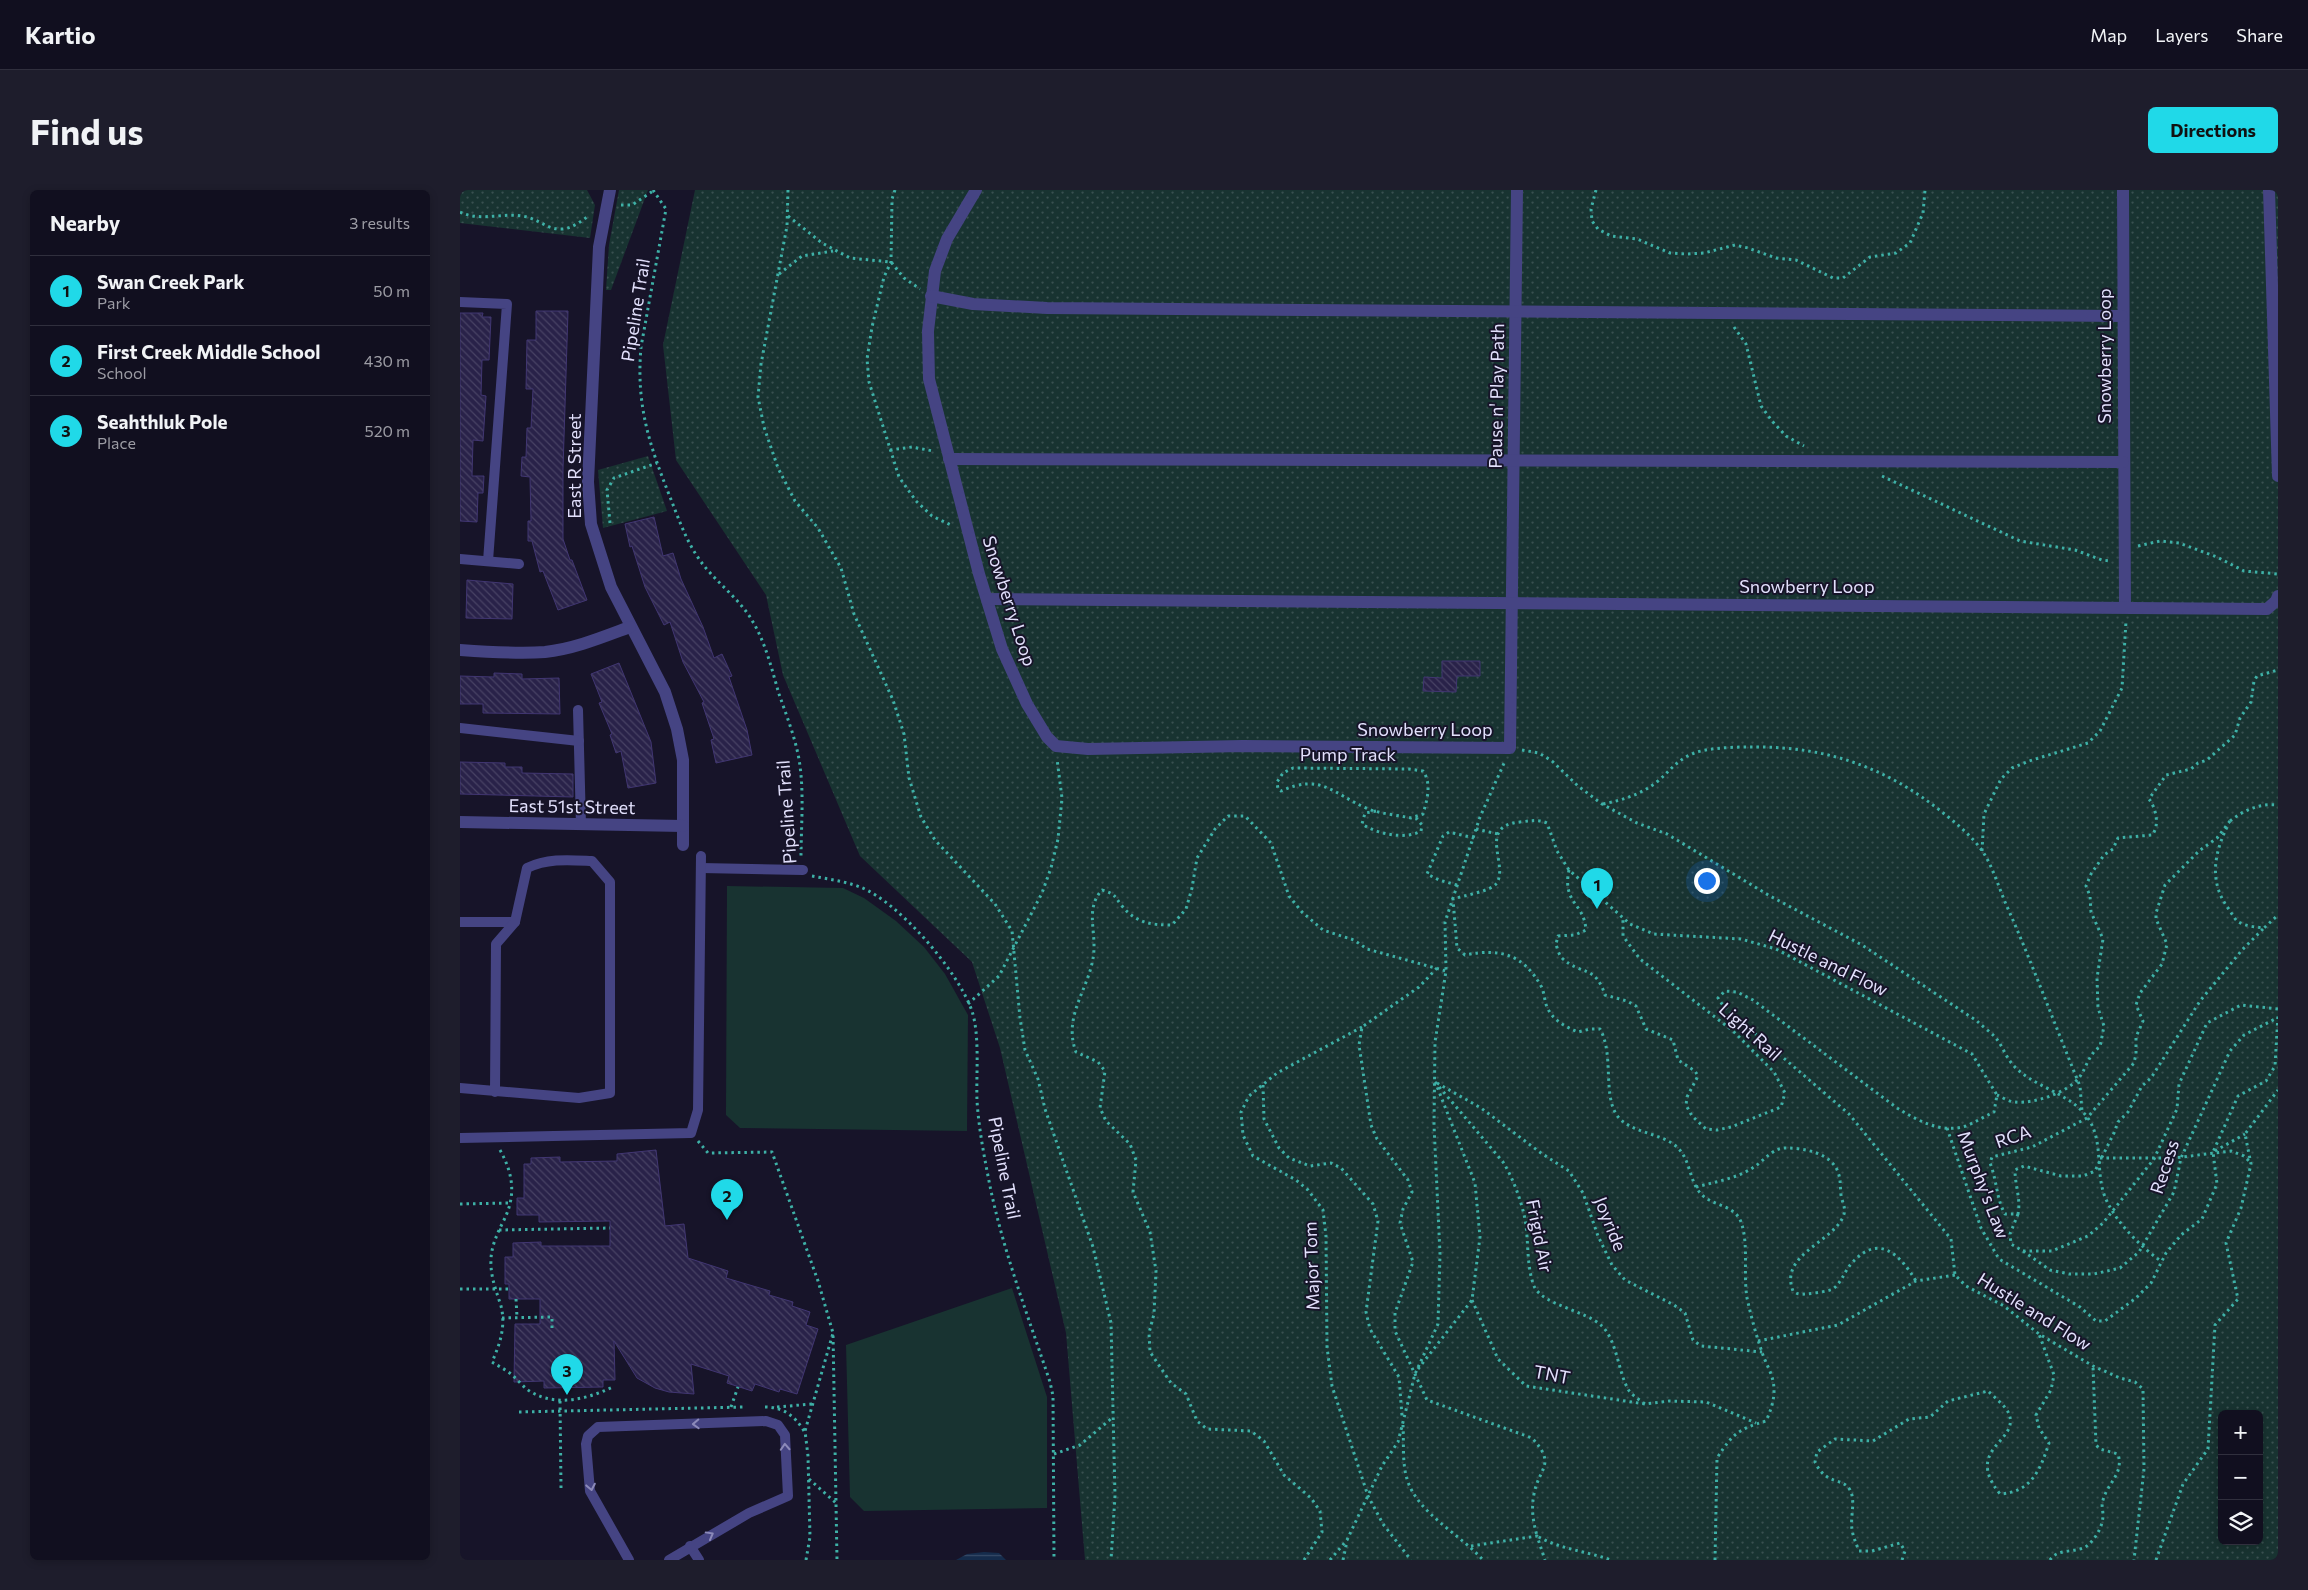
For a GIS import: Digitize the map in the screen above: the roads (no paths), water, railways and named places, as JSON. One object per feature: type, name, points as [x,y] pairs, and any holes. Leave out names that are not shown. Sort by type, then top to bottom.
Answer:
[{"type":"street","name":"East R Street","points":[[610,190],[599,247],[588,482],[591,524],[601,561],[630,627],[664,692],[677,729],[683,760],[683,845]]},
{"type":"street","name":"Snowberry Loop","points":[[976,190],[947,239],[935,271],[928,330],[929,379],[986,599],[1011,671],[1027,704],[1047,738],[1056,746],[1088,749],[1242,746],[1510,748],[1512,603],[2125,607],[2122,316],[2123,190]]},
{"type":"street","name":"Pause n' Play Path","points":[[1512,603],[1517,190]]},
{"type":"street","points":[[2269,190],[2278,476]]},
{"type":"street","points":[[931,296],[1008,307],[2122,316]]},
{"type":"street","points":[[949,459],[2123,462]]},
{"type":"street","points":[[2125,607],[2267,608],[2276,601],[2278,596]]},
{"type":"street","points":[[986,599],[1512,603]]},
{"type":"street","points":[[460,650],[520,653],[546,652],[578,645],[630,627]]},
{"type":"street","name":"East 51st Street","points":[[460,822],[683,826]]},
{"type":"lane","points":[[460,302],[507,304],[488,561]]},
{"type":"lane","points":[[460,559],[520,564]]},
{"type":"lane","points":[[578,710],[581,825]]},
{"type":"lane","points":[[460,728],[579,741]]},
{"type":"lane","points":[[460,1138],[691,1133],[698,1110],[701,856]]},
{"type":"lane","points":[[460,1088],[495,1092],[579,1098],[610,1093],[610,882],[592,861],[557,860],[539,862],[527,868],[515,922],[496,944],[495,1092]]},
{"type":"lane","points":[[701,868],[803,870]]},
{"type":"lane","points":[[460,922],[515,922]]},
{"type":"lane","points":[[629,1560],[590,1491],[586,1444],[588,1436],[598,1427],[766,1421],[778,1425],[785,1435],[788,1496],[749,1514],[690,1546],[669,1560]]},
{"type":"lane","points":[[690,1546],[699,1560]]},
{"type":"water","points":[[999,1553],[1006,1560],[956,1560],[967,1554]]},
{"type":"place","name":"Swan Creek Park","points":[[1597,909]]},
{"type":"place","name":"First Creek Middle School","points":[[727,1220]]},
{"type":"place","name":"Seahthluk Pole","points":[[567,1395]]}]
